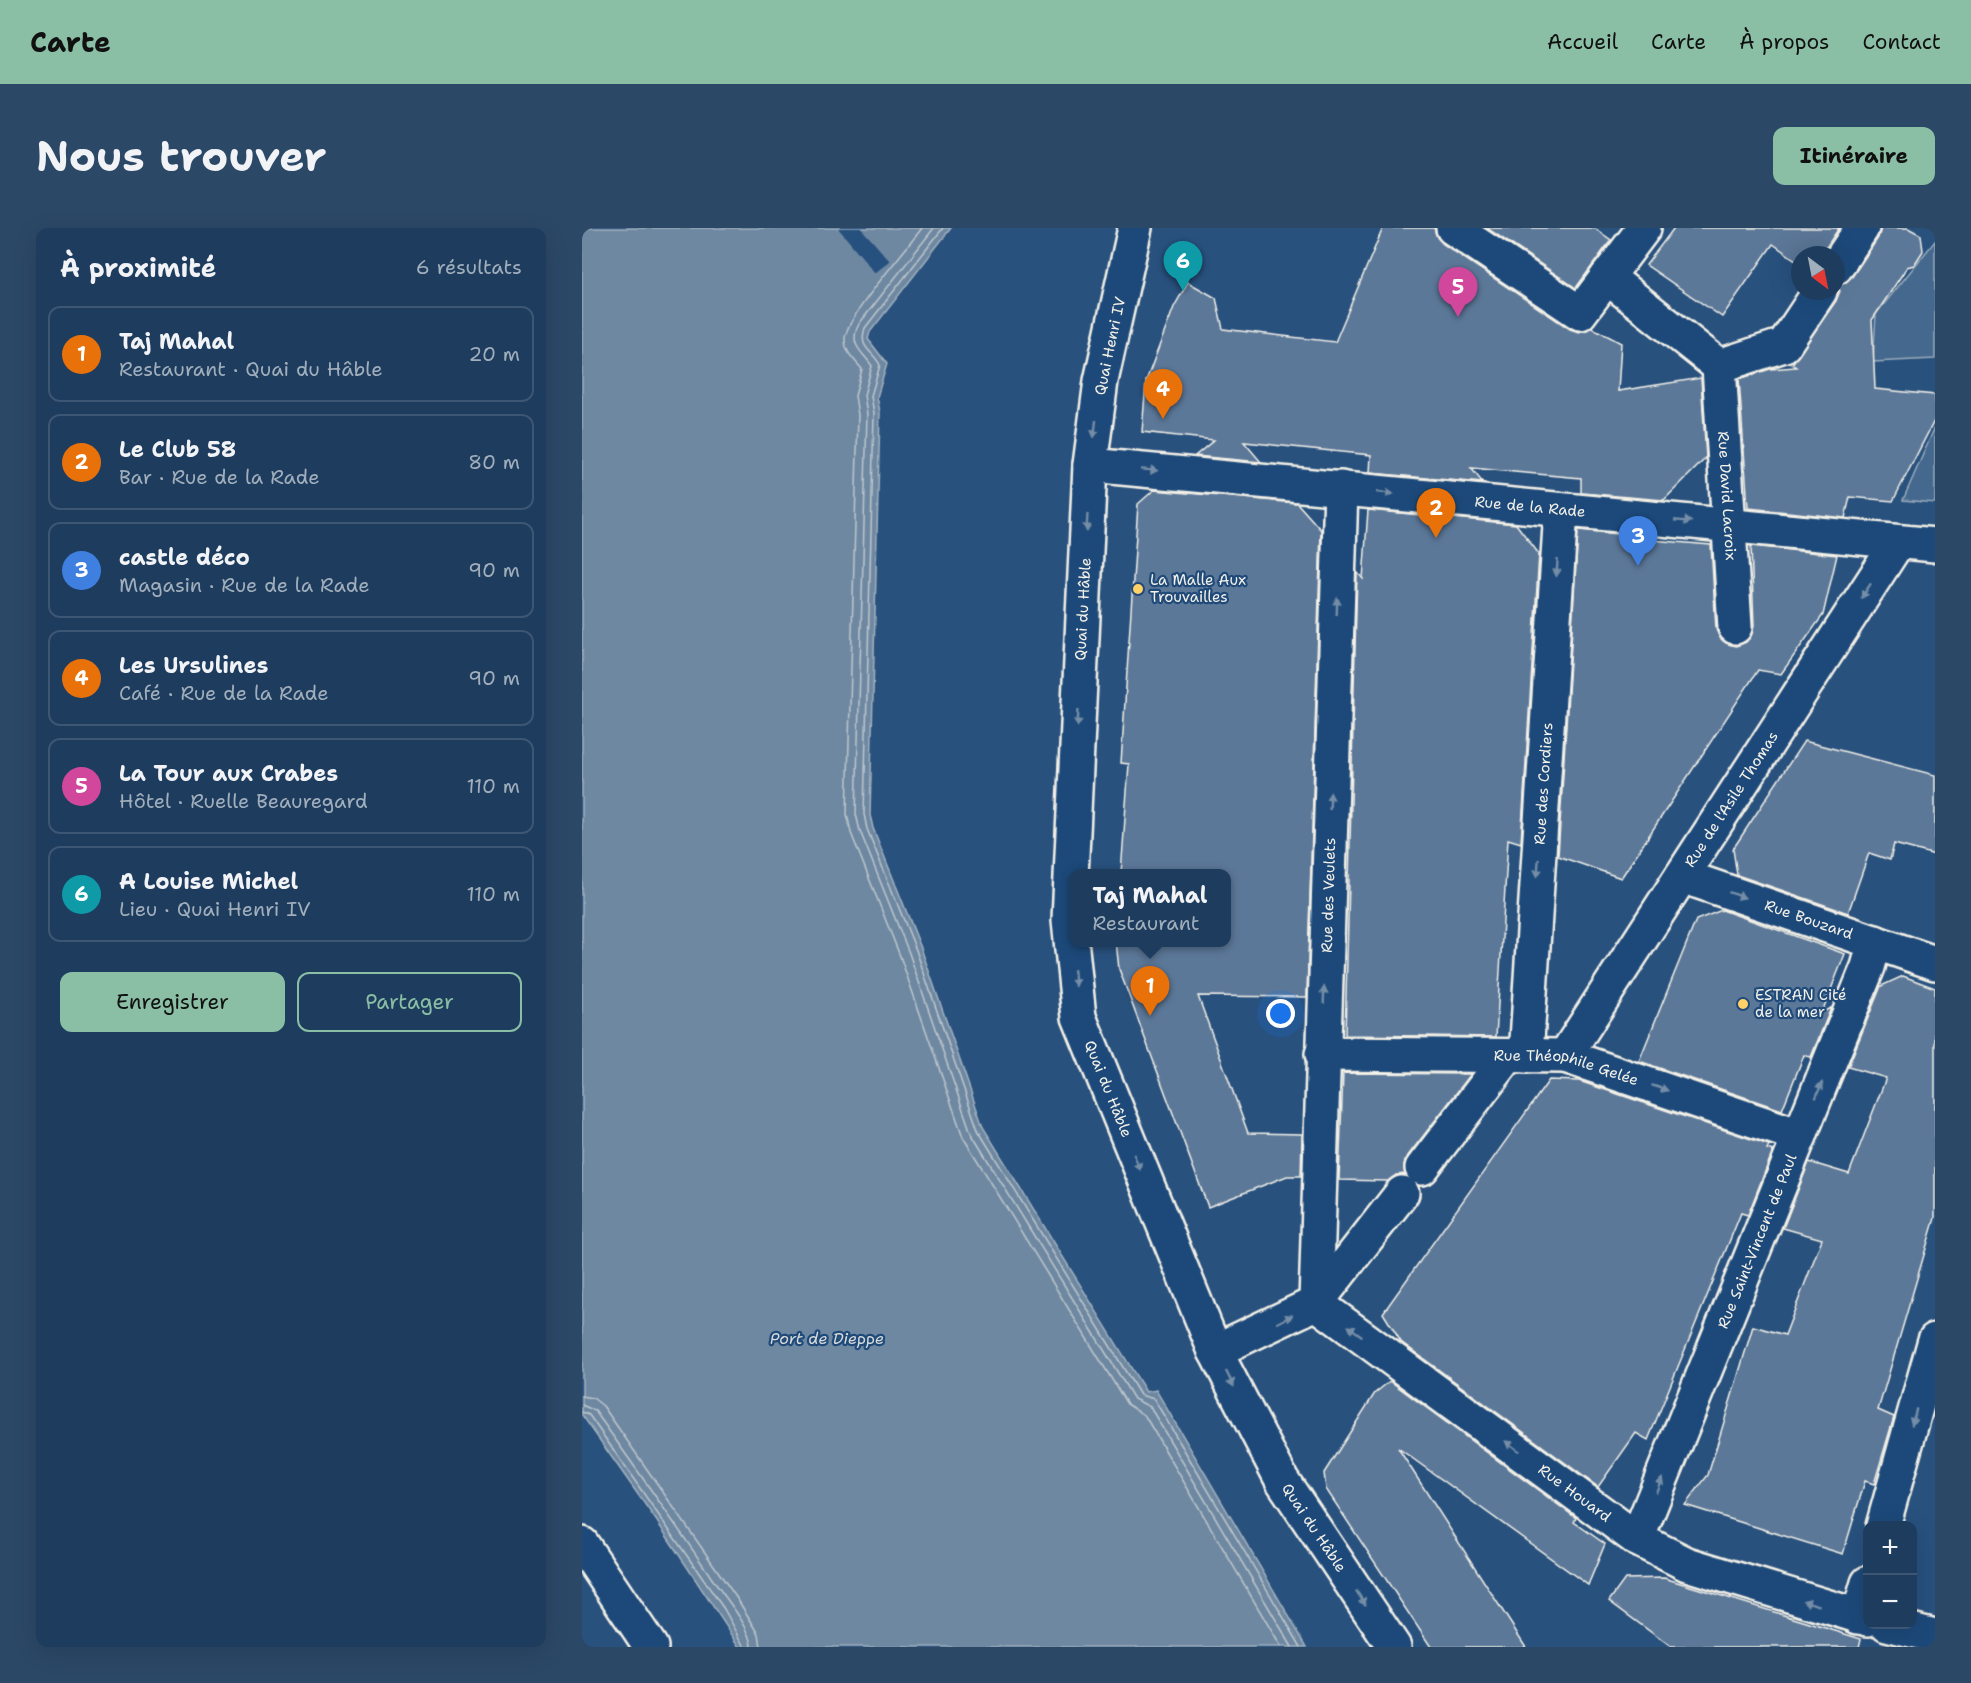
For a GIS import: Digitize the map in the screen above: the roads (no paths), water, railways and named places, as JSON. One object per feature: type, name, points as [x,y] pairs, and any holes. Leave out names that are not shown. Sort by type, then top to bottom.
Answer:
[{"type":"street","name":"Quai Henri IV","points":[[1090,465],[1101,381],[1135,228]]},
{"type":"street","points":[[1453,228],[1580,313],[1638,230]]},
{"type":"street","points":[[1845,254],[1862,228]]},
{"type":"street","points":[[1607,277],[1719,366],[1784,345],[1814,300]]},
{"type":"street","name":"Rue David Lacroix","points":[[1719,366],[1735,627]]},
{"type":"street","name":"Rue de la Rade","points":[[1090,465],[1935,545]]},
{"type":"street","name":"Quai du Hâble","points":[[1071,869],[1090,465]]},
{"type":"street","name":"Rue des Veulets","points":[[1316,1303],[1341,488]]},
{"type":"street","name":"Rue des Cordiers","points":[[1517,1056],[1532,962],[1561,510]]},
{"type":"street","name":"Rue de l'Asile Thomas","points":[[1565,1056],[1898,542]]},
{"type":"street","name":"Rue Bouzard","points":[[1682,876],[1935,963]]},
{"type":"street","name":"Rue Saint-Vincent de Paul","points":[[1637,1539],[1868,967],[1875,942]]},
{"type":"street","name":"Quai du Hâble","points":[[1072,947],[1079,1017],[1215,1351],[1282,1480],[1394,1647]]},
{"type":"street","name":"Rue Théophile Gelée","points":[[1322,1054],[1565,1056],[1800,1136]]},
{"type":"street","points":[[1215,1351],[1316,1303],[1412,1180],[1517,1056]]},
{"type":"street","name":"Rue Houard","points":[[1316,1303],[1637,1539],[1687,1564],[1863,1618]]},
{"type":"street","points":[[1884,1521],[1935,1340]]},
{"type":"street","points":[[582,1544],[651,1647]]},
{"type":"street","name":"Rue Houard","points":[[1907,1629],[1935,1636]]},
{"type":"water","name":"Port de Dieppe","points":[[582,228],[951,228],[870,332],[868,339],[887,364],[877,397],[880,412],[870,815],[873,828],[921,948],[983,1127],[1146,1392],[1156,1390],[1307,1647],[740,1647],[656,1520],[582,1415]]},
{"type":"place","name":"A Louise Michel","points":[[1183,291]]},
{"type":"place","name":"La Tour aux Crabes","points":[[1458,317]]},
{"type":"place","name":"Les Ursulines","points":[[1163,419]]},
{"type":"place","name":"Le Club 58","points":[[1436,538]]},
{"type":"place","name":"castle déco","points":[[1638,566]]},
{"type":"place","name":"La Malle Aux Trouvailles","points":[[1138,589]]},
{"type":"place","name":"ESTRAN Cité de la mer","points":[[1743,1004]]},
{"type":"place","name":"Taj Mahal","points":[[1150,1016]]}]
